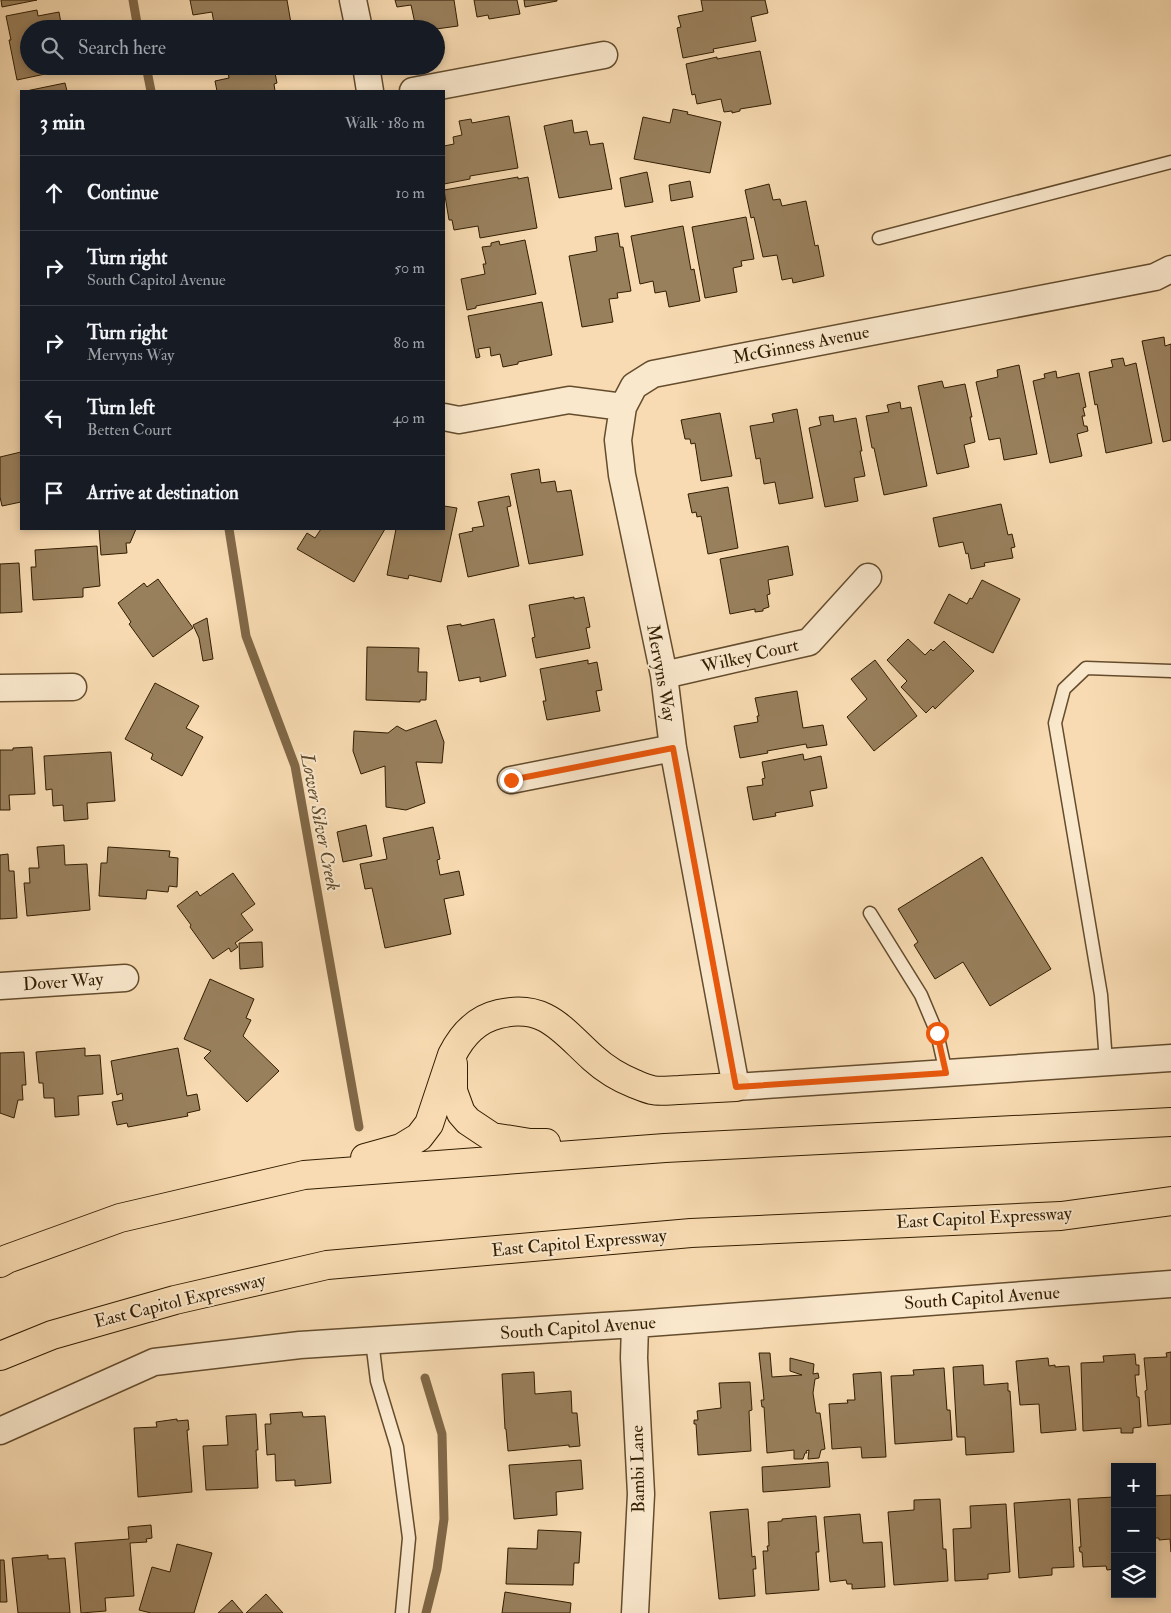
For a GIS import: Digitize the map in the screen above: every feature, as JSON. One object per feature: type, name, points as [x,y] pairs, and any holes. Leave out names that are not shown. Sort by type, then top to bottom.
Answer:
[{"type":"highway","points":[[0,1263],[120,1218],[304,1175],[401,1148],[419,1137],[429,1124],[452,1055],[466,1034],[477,1023],[492,1016],[511,1011],[531,1012],[547,1018],[555,1023],[594,1060],[633,1084],[654,1091],[736,1087]]},
{"type":"highway","points":[[452,1055],[454,1092],[461,1113],[468,1121],[492,1137],[530,1143],[665,1148]]},
{"type":"highway","points":[[304,1175],[665,1148],[1171,1122]]},
{"type":"highway","name":"East Capitol Expressway","points":[[0,1356],[52,1335],[175,1300],[327,1265],[691,1233],[1061,1216],[1171,1201]]},
{"type":"street","points":[[353,0],[357,20]]},
{"type":"street","points":[[418,90],[604,55]]},
{"type":"street","points":[[367,75],[370,90]]},
{"type":"street","name":"McGinness Avenue","points":[[623,407],[634,386],[653,374],[1155,277],[1171,269]]},
{"type":"street","points":[[445,417],[459,420],[569,400],[623,407]]},
{"type":"street","name":"Mervyns Way","points":[[623,407],[618,440],[622,475],[664,675],[673,748],[736,1087]]},
{"type":"street","name":"Wilkey Court","points":[[664,675],[809,642],[868,577]]},
{"type":"street","points":[[0,688],[73,687]]},
{"type":"street","points":[[511,780],[673,748]]},
{"type":"street","name":"Dover Way","points":[[0,986],[125,978]]},
{"type":"street","points":[[736,1087],[1171,1058]]},
{"type":"street","name":"South Capitol Avenue","points":[[0,1431],[154,1362],[300,1345],[635,1324],[1171,1284]]},
{"type":"street","name":"Bambi Lane","points":[[635,1324],[634,1358],[641,1494],[635,1613]]},
{"type":"lane","points":[[879,238],[1171,162]]},
{"type":"lane","points":[[1106,1062],[1101,995],[1055,723],[1064,689],[1086,668],[1171,671]]},
{"type":"lane","points":[[870,913],[921,995],[937,1033],[946,1073]]},
{"type":"lane","points":[[372,1341],[377,1381],[397,1447],[409,1538],[402,1613]]},
{"type":"building","points":[[1,0],[37,0],[2,7]]},
{"type":"building","points":[[190,0],[287,0],[290,20],[213,20],[212,12],[193,15]]},
{"type":"building","points":[[395,0],[454,0],[458,26],[445,28],[445,20],[414,20],[411,5],[397,7]]},
{"type":"building","points":[[474,0],[517,0],[520,14],[489,19],[488,15],[477,17]]},
{"type":"building","points":[[524,0],[557,0],[557,1],[525,7]]},
{"type":"building","points":[[701,0],[765,0],[768,13],[751,17],[756,41],[713,49],[714,52],[683,58],[677,28],[681,27],[678,16],[703,11]]},
{"type":"building","points":[[37,10],[38,16],[59,12],[60,20],[20,20],[20,75],[40,75],[17,80],[6,16]]},
{"type":"building","points":[[760,51],[771,104],[740,109],[740,111],[732,113],[732,111],[724,112],[721,99],[697,104],[695,94],[692,95],[686,64],[717,57],[717,59]]},
{"type":"building","points":[[228,75],[275,75],[277,83],[274,84],[275,90],[217,90],[215,81],[229,78]]},
{"type":"building","points":[[65,83],[67,90],[31,90]]},
{"type":"building","points":[[673,109],[721,122],[710,173],[634,159],[643,117],[670,123]]},
{"type":"building","points":[[509,116],[518,168],[470,176],[470,179],[445,184],[445,146],[454,144],[453,137],[462,135],[459,121],[471,119],[472,123]]},
{"type":"building","points":[[572,120],[574,133],[587,131],[590,145],[603,143],[612,189],[559,198],[544,126]]},
{"type":"building","points":[[647,172],[653,202],[625,207],[620,178]]},
{"type":"building","points":[[518,177],[518,179],[528,177],[537,228],[480,238],[478,226],[454,230],[452,220],[449,220],[445,190]]},
{"type":"building","points":[[690,181],[693,197],[671,201],[669,185]]},
{"type":"building","points":[[769,184],[773,200],[780,199],[782,206],[806,201],[815,246],[818,245],[824,276],[793,283],[792,278],[782,280],[777,255],[763,257],[754,217],[751,218],[745,190]]},
{"type":"building","points":[[746,217],[754,259],[741,261],[742,266],[733,268],[737,292],[705,298],[692,227]]},
{"type":"building","points":[[683,226],[691,270],[694,269],[700,301],[669,307],[666,291],[655,293],[653,281],[640,284],[631,236]]},
{"type":"building","points":[[618,233],[620,247],[623,247],[631,291],[617,293],[618,298],[609,299],[613,322],[582,327],[569,256],[597,251],[595,237]]},
{"type":"building","points":[[525,240],[536,294],[476,306],[476,308],[467,310],[461,279],[485,274],[483,264],[486,264],[482,247],[491,246],[491,243],[499,241],[500,245]]},
{"type":"building","points":[[542,302],[552,355],[503,367],[500,354],[491,356],[490,347],[478,349],[480,357],[476,358],[468,316]]},
{"type":"building","points":[[1164,337],[1165,346],[1171,344],[1171,440],[1163,442],[1142,341]]},
{"type":"building","points":[[1123,358],[1125,366],[1136,363],[1152,443],[1106,453],[1089,372],[1113,367],[1111,360]]},
{"type":"building","points":[[1019,365],[1037,454],[1004,460],[1000,438],[989,440],[976,382],[998,377],[997,370]]},
{"type":"building","points":[[1056,371],[1057,378],[1079,373],[1086,407],[1083,408],[1085,416],[1082,416],[1084,426],[1087,426],[1088,431],[1077,434],[1082,456],[1050,463],[1033,381],[1045,378],[1044,374]]},
{"type":"building","points":[[942,381],[944,388],[965,384],[975,442],[964,445],[969,467],[937,474],[918,386]]},
{"type":"building","points":[[900,402],[901,409],[911,407],[927,486],[884,495],[866,416],[889,412],[887,405]]},
{"type":"building","points":[[797,409],[813,498],[779,504],[775,482],[764,484],[760,458],[756,459],[750,426],[774,422],[772,414]]},
{"type":"building","points":[[720,413],[732,476],[701,481],[695,443],[691,444],[690,439],[685,439],[681,420]]},
{"type":"building","points":[[833,415],[834,422],[856,418],[865,476],[854,478],[858,501],[825,507],[809,428],[821,425],[819,417]]},
{"type":"building","points":[[20,452],[20,502],[2,506],[0,497],[0,457]]},
{"type":"building","points":[[539,469],[541,483],[555,481],[557,492],[571,490],[583,555],[529,564],[511,474]]},
{"type":"building","points":[[728,487],[738,548],[708,554],[701,516],[697,517],[696,512],[692,513],[688,494]]},
{"type":"building","points":[[509,496],[511,506],[507,507],[519,566],[468,577],[459,534],[473,531],[472,528],[484,526],[478,502]]},
{"type":"building","points":[[1001,504],[1008,535],[1012,534],[1015,547],[1011,548],[1013,558],[984,563],[985,566],[971,569],[968,553],[966,554],[963,542],[939,547],[933,518]]},
{"type":"building","points":[[445,506],[457,508],[441,582],[409,575],[408,579],[387,575],[396,530],[445,530]]},
{"type":"building","points":[[99,530],[136,530],[130,543],[126,543],[127,553],[101,555]]},
{"type":"building","points":[[320,530],[384,530],[354,582],[297,549],[307,533],[315,538]]},
{"type":"building","points":[[97,546],[100,586],[83,588],[83,597],[33,600],[31,567],[36,567],[35,550]]},
{"type":"building","points":[[788,546],[793,575],[768,580],[770,594],[767,595],[769,607],[763,609],[763,611],[755,612],[755,609],[730,614],[720,559]]},
{"type":"building","points":[[19,563],[22,612],[0,613],[0,564]]},
{"type":"building","points":[[158,579],[193,628],[153,657],[129,624],[131,622],[118,603],[144,583],[147,587]]},
{"type":"building","points":[[982,580],[1020,599],[993,653],[934,623],[949,594],[967,604],[970,598],[972,599]]},
{"type":"building","points":[[574,597],[574,599],[584,597],[590,627],[586,628],[590,648],[536,658],[532,638],[535,637],[529,605]]},
{"type":"building","points":[[207,618],[213,659],[203,661],[199,638],[193,625]]},
{"type":"building","points":[[494,619],[506,676],[480,682],[480,677],[459,681],[447,626],[461,624],[461,626]]},
{"type":"building","points":[[908,639],[925,655],[931,649],[933,651],[944,641],[974,671],[935,709],[933,706],[926,713],[901,687],[907,681],[887,660]]},
{"type":"building","points":[[367,647],[419,648],[418,672],[427,672],[426,700],[420,700],[420,702],[366,700]]},
{"type":"building","points":[[588,660],[588,664],[597,662],[602,690],[596,691],[600,711],[547,720],[543,701],[546,701],[540,669]]},
{"type":"building","points":[[875,660],[917,716],[874,751],[847,717],[867,699],[851,679]]},
{"type":"building","points":[[155,683],[199,706],[186,728],[203,737],[182,776],[151,759],[153,754],[125,739]]},
{"type":"building","points":[[797,691],[803,728],[823,725],[827,745],[807,748],[806,744],[740,758],[734,726],[758,722],[757,716],[759,716],[755,698]]},
{"type":"building","points":[[436,720],[444,742],[442,763],[416,762],[425,803],[406,810],[386,807],[385,766],[361,774],[353,751],[354,731],[388,733],[397,726],[406,731]]},
{"type":"building","points":[[32,747],[35,794],[9,795],[10,810],[0,810],[0,750]]},
{"type":"building","points":[[111,752],[115,801],[87,803],[88,819],[64,821],[63,805],[53,806],[52,789],[46,790],[44,756]]},
{"type":"building","points":[[803,754],[804,760],[821,756],[827,788],[810,791],[813,806],[775,813],[776,816],[753,820],[747,787],[763,785],[762,779],[765,778],[762,762]]},
{"type":"building","points":[[366,825],[372,856],[343,862],[337,832]]},
{"type":"building","points":[[433,827],[440,859],[437,860],[440,875],[459,871],[464,895],[444,899],[451,934],[385,948],[372,888],[365,889],[360,864],[387,859],[383,838]]},
{"type":"building","points":[[64,845],[65,865],[87,864],[90,910],[27,916],[24,883],[30,883],[29,868],[39,868],[37,847]]},
{"type":"building","points":[[108,847],[170,851],[169,857],[178,858],[177,887],[169,886],[168,892],[147,890],[146,899],[99,896],[101,863],[107,863]]},
{"type":"building","points":[[8,854],[9,871],[14,871],[17,918],[0,919],[0,855]]},
{"type":"building","points":[[982,857],[1051,969],[990,1006],[963,962],[935,979],[914,945],[918,942],[898,909]]},
{"type":"building","points":[[233,873],[255,904],[241,914],[253,930],[235,943],[238,947],[231,952],[229,948],[213,959],[177,906],[197,891],[200,896]]},
{"type":"building","points":[[262,942],[263,967],[240,969],[239,943]]},
{"type":"building","points":[[210,979],[254,999],[246,1018],[251,1020],[243,1036],[279,1071],[247,1102],[204,1058],[211,1051],[184,1039]]},
{"type":"building","points":[[85,1048],[85,1056],[100,1055],[103,1094],[78,1096],[79,1115],[55,1117],[54,1098],[44,1098],[43,1083],[39,1083],[36,1052]]},
{"type":"building","points":[[178,1048],[187,1096],[197,1094],[200,1110],[187,1113],[188,1116],[128,1127],[127,1123],[117,1125],[112,1102],[123,1100],[122,1093],[117,1095],[111,1061]]},
{"type":"building","points":[[24,1052],[26,1085],[22,1085],[23,1100],[18,1100],[14,1118],[0,1113],[0,1053]]},
{"type":"building","points":[[1171,1352],[1171,1424],[1148,1426],[1144,1358],[1167,1357],[1166,1353]]},
{"type":"building","points":[[759,1353],[770,1353],[772,1377],[802,1375],[790,1371],[790,1358],[814,1364],[813,1374],[818,1373],[819,1378],[815,1379],[813,1393],[816,1413],[820,1413],[825,1449],[821,1450],[819,1458],[808,1459],[809,1450],[806,1451],[807,1453],[805,1453],[803,1459],[794,1459],[794,1450],[767,1453],[764,1407],[762,1407],[761,1400],[764,1400]]},
{"type":"building","points":[[1135,1354],[1136,1365],[1139,1365],[1139,1375],[1135,1375],[1141,1427],[1133,1428],[1133,1433],[1121,1433],[1121,1428],[1083,1431],[1081,1363],[1104,1362],[1103,1356]]},
{"type":"building","points":[[1048,1358],[1049,1366],[1069,1366],[1076,1430],[1041,1433],[1039,1404],[1020,1405],[1016,1361]]},
{"type":"building","points":[[983,1365],[984,1385],[1008,1383],[1014,1452],[966,1455],[965,1437],[957,1437],[953,1367]]},
{"type":"building","points":[[944,1368],[947,1410],[950,1410],[952,1440],[895,1444],[891,1376],[914,1375],[913,1370]]},
{"type":"building","points":[[534,1372],[535,1394],[571,1391],[572,1413],[577,1413],[580,1446],[569,1447],[569,1445],[508,1451],[502,1374]]},
{"type":"building","points":[[881,1372],[886,1457],[862,1458],[861,1447],[832,1449],[829,1404],[848,1403],[847,1400],[855,1400],[853,1374]]},
{"type":"building","points":[[750,1382],[752,1410],[749,1411],[751,1451],[698,1455],[696,1424],[694,1424],[694,1420],[698,1420],[697,1411],[721,1408],[719,1383]]},
{"type":"building","points":[[302,1412],[303,1417],[325,1416],[331,1483],[295,1486],[295,1480],[276,1481],[275,1454],[267,1455],[265,1424],[271,1424],[270,1414]]},
{"type":"building","points":[[256,1414],[258,1488],[206,1490],[203,1446],[228,1445],[226,1416]]},
{"type":"building","points":[[177,1419],[177,1421],[188,1420],[189,1430],[187,1430],[192,1492],[138,1497],[134,1428],[157,1427],[156,1422]]},
{"type":"building","points":[[581,1460],[583,1489],[556,1492],[557,1515],[514,1519],[509,1465]]},
{"type":"building","points":[[828,1462],[830,1487],[763,1492],[762,1467]]},
{"type":"building","points":[[1171,1495],[1171,1552],[1170,1539],[1159,1540],[1159,1538],[1156,1538],[1156,1496]]},
{"type":"building","points":[[1111,1497],[1111,1570],[1107,1570],[1106,1566],[1083,1567],[1082,1552],[1080,1552],[1079,1547],[1081,1547],[1078,1499]]},
{"type":"building","points":[[940,1499],[943,1549],[946,1549],[948,1581],[894,1585],[888,1512],[914,1510],[914,1500]]},
{"type":"building","points":[[1070,1499],[1074,1567],[1052,1568],[1052,1575],[1019,1578],[1014,1503]]},
{"type":"building","points":[[1006,1504],[1010,1572],[988,1574],[988,1579],[955,1581],[953,1529],[971,1528],[970,1506]]},
{"type":"building","points":[[748,1509],[752,1557],[755,1556],[756,1569],[753,1569],[755,1596],[719,1599],[710,1512]]},
{"type":"building","points":[[860,1514],[863,1543],[882,1542],[885,1587],[852,1589],[852,1584],[847,1584],[846,1580],[830,1582],[824,1517]]},
{"type":"building","points":[[816,1516],[819,1552],[816,1552],[819,1590],[766,1594],[763,1551],[768,1551],[767,1546],[769,1546],[768,1522]]},
{"type":"building","points":[[151,1525],[152,1538],[146,1539],[147,1542],[130,1543],[134,1596],[105,1598],[106,1611],[81,1613],[75,1543],[129,1539],[128,1527]]},
{"type":"building","points":[[538,1530],[581,1532],[579,1563],[574,1563],[573,1585],[506,1584],[508,1548],[537,1549]]},
{"type":"building","points":[[177,1544],[212,1553],[194,1613],[151,1613],[139,1610],[152,1567],[170,1572]]},
{"type":"building","points":[[48,1555],[48,1559],[65,1558],[70,1613],[18,1613],[12,1558]]},
{"type":"building","points":[[0,1560],[4,1560],[7,1602],[0,1602]]},
{"type":"building","points":[[505,1592],[571,1603],[570,1613],[502,1613]]},
{"type":"building","points":[[266,1594],[283,1613],[246,1613]]},
{"type":"building","points":[[232,1600],[243,1613],[218,1613]]},
{"type":"waterway","name":"Lower Silver Creek","points":[[133,0],[136,20]]},
{"type":"waterway","name":"Lower Silver Creek","points":[[148,75],[151,90]]},
{"type":"waterway","name":"Lower Silver Creek","points":[[229,530],[246,636],[295,766],[359,1127]]},
{"type":"waterway","name":"Lower Silver Creek","points":[[425,1378],[442,1434],[444,1519],[437,1569],[426,1613]]},
{"type":"route","points":[[511,780],[673,748],[736,1087],[946,1073],[937,1033]]}]
